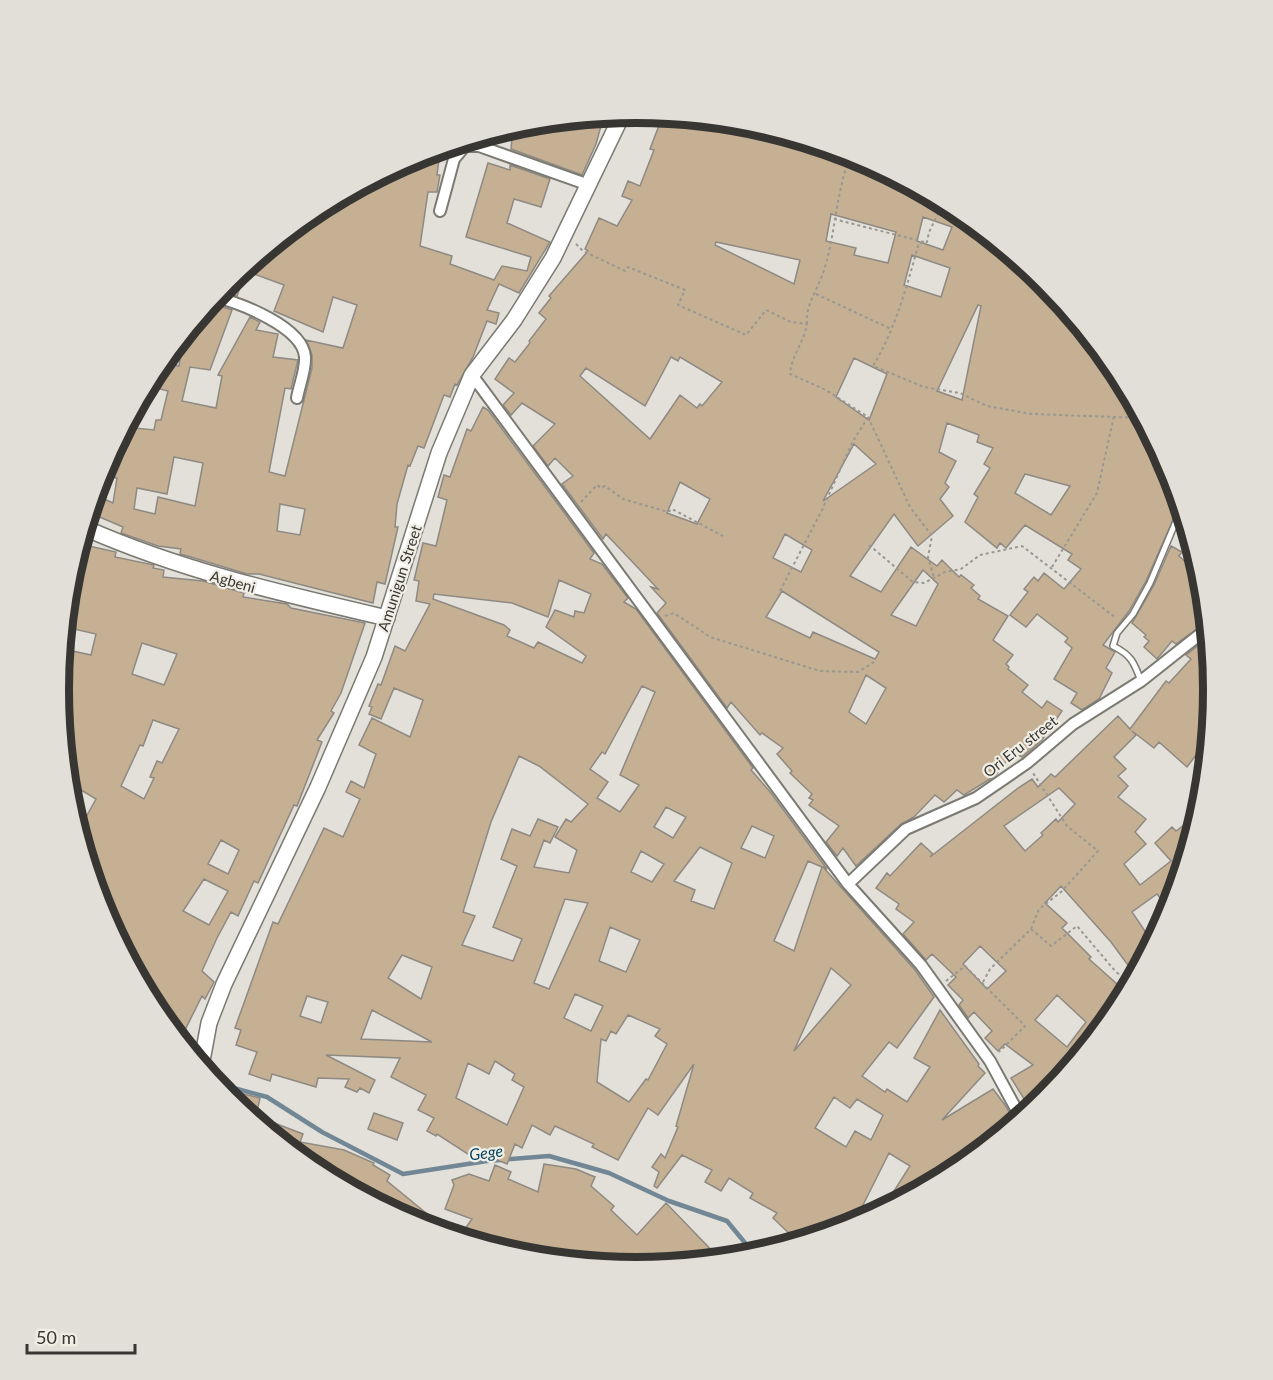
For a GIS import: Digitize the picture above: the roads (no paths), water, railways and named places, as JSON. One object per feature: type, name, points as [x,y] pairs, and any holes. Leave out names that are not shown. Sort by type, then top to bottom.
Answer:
[{"type":"main road","name":"Amunigun Street","points":[[203,1056],[209,1023],[224,984],[318,787],[374,657],[439,453],[472,375],[514,320],[553,258],[618,123]]},
{"type":"main road","name":"Agbeni","points":[[92,531],[160,558],[223,578],[387,618]]},
{"type":"street","points":[[477,146],[589,185]]},
{"type":"street","points":[[440,211],[454,159],[461,151]]},
{"type":"street","points":[[225,300],[252,310],[290,331],[302,344],[305,357],[297,398]]},
{"type":"street","points":[[472,375],[848,884],[921,965],[990,1061],[1018,1110]]},
{"type":"street","name":"Ori Eru street","points":[[848,884],[906,829],[976,798],[1027,763],[1073,724],[1141,681],[1201,634]]},
{"type":"lane","points":[[448,155],[454,159]]},
{"type":"lane","points":[[1141,681],[1129,654],[1113,646],[1117,633],[1133,614],[1150,583],[1177,518]]},
{"type":"waterway","name":"Gege","points":[[232,1088],[267,1097],[322,1132],[403,1174],[487,1161],[549,1156],[609,1173],[669,1201],[727,1221],[748,1247]]}]
